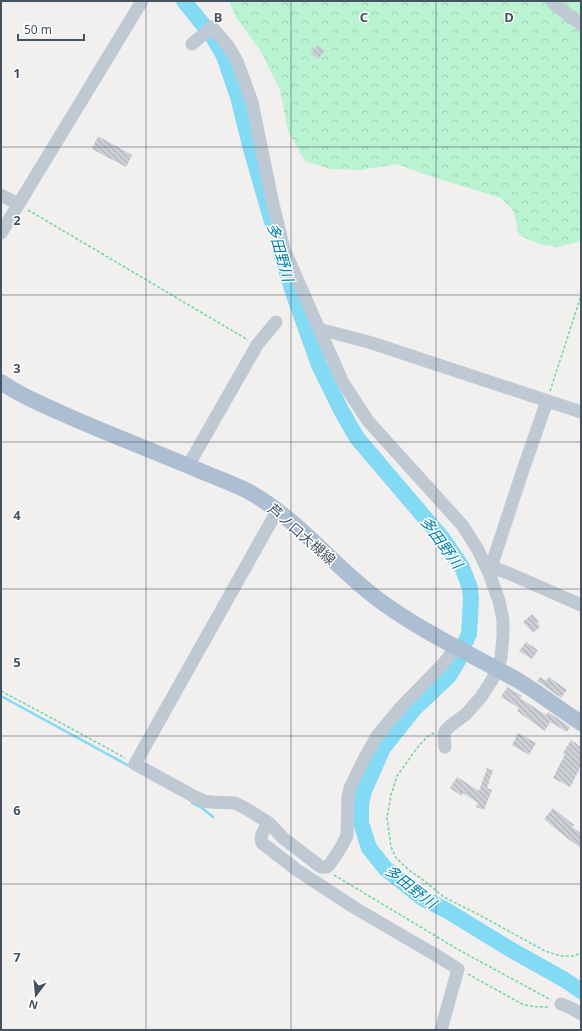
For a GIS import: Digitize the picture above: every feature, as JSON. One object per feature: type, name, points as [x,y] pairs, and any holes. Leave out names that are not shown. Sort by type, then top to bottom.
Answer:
[{"type":"main road","name":"芦ノ口大槻線","points":[[1,382],[34,401],[60,413],[251,493],[277,510],[301,530],[350,577],[382,603],[407,620],[455,648],[521,682],[581,723]]},
{"type":"street","points":[[1,233],[142,1]]},
{"type":"street","points":[[552,1],[581,24]]},
{"type":"street","points":[[192,44],[212,27],[228,46],[237,61],[252,102],[284,249],[342,381],[368,421],[463,526],[490,570],[499,601],[502,620],[503,635],[500,658],[492,680],[481,697],[466,714],[450,726],[445,732],[445,747]]},
{"type":"street","points":[[1,195],[18,204]]},
{"type":"street","points":[[188,466],[257,345],[276,322]]},
{"type":"street","points":[[319,329],[372,343],[581,412]]},
{"type":"street","points":[[490,570],[547,401]]},
{"type":"street","points":[[277,510],[135,764],[204,801],[235,803],[245,808],[269,823],[283,838],[321,867],[327,867],[347,836],[349,792],[363,761],[377,736],[401,706],[444,663],[455,648]]},
{"type":"street","points":[[490,570],[508,573],[581,605]]},
{"type":"street","points":[[269,823],[262,833],[262,843],[296,870],[355,908],[458,969],[441,1030]]},
{"type":"street","points":[[562,1004],[581,1014]]},
{"type":"path","points":[[18,204],[257,345]]},
{"type":"path","points":[[547,401],[581,296]]},
{"type":"path","points":[[1,691],[135,764]]},
{"type":"path","points":[[445,732],[437,732],[427,737],[417,748],[397,776],[391,794],[387,818],[390,847],[396,858],[410,871],[444,897],[545,951],[561,956],[581,954]]},
{"type":"path","points":[[321,867],[459,950],[540,994],[562,1004]]},
{"type":"path","points":[[458,969],[530,1007],[562,1004]]},
{"type":"green space","points":[[229,1],[581,1],[581,241],[558,247],[539,244],[519,235],[513,211],[501,198],[423,174],[397,164],[361,170],[329,169],[305,161],[288,131],[280,90],[260,50],[236,17]]},
{"type":"building","points":[[318,45],[325,51],[318,59],[311,53]]},
{"type":"building","points":[[98,136],[132,155],[126,167],[92,149]]},
{"type":"building","points":[[532,614],[539,622],[537,623],[540,627],[533,633],[523,622]]},
{"type":"building","points":[[526,642],[538,650],[532,659],[519,651]]},
{"type":"building","points":[[540,677],[546,681],[549,677],[567,690],[561,698],[537,681]]},
{"type":"building","points":[[507,687],[522,696],[520,698],[546,715],[548,712],[570,727],[567,732],[550,722],[545,731],[517,711],[519,708],[501,697]]},
{"type":"building","points":[[518,733],[536,743],[529,755],[512,745]]},
{"type":"building","points":[[571,740],[581,747],[581,766],[570,787],[553,778],[565,754],[563,753]]},
{"type":"building","points":[[487,768],[493,770],[487,788],[492,790],[484,810],[476,807],[478,803],[463,793],[462,796],[450,788],[457,777],[479,791]]},
{"type":"building","points":[[553,808],[574,825],[572,827],[581,833],[581,848],[544,819]]},
{"type":"waterway","name":"多田野川","points":[[184,1],[213,37],[224,56],[238,97],[272,222]]},
{"type":"waterway","name":"多田野川","points":[[280,250],[319,365],[341,410],[357,438],[443,539],[462,567],[470,588],[471,600],[469,634],[458,661],[449,676],[414,709],[383,748],[364,791],[361,804],[361,823],[369,848],[385,868],[422,898],[446,910],[508,948],[565,980],[581,991]]},
{"type":"waterway","points":[[1,696],[131,767]]},
{"type":"waterway","points":[[192,803],[202,808],[213,817]]}]
